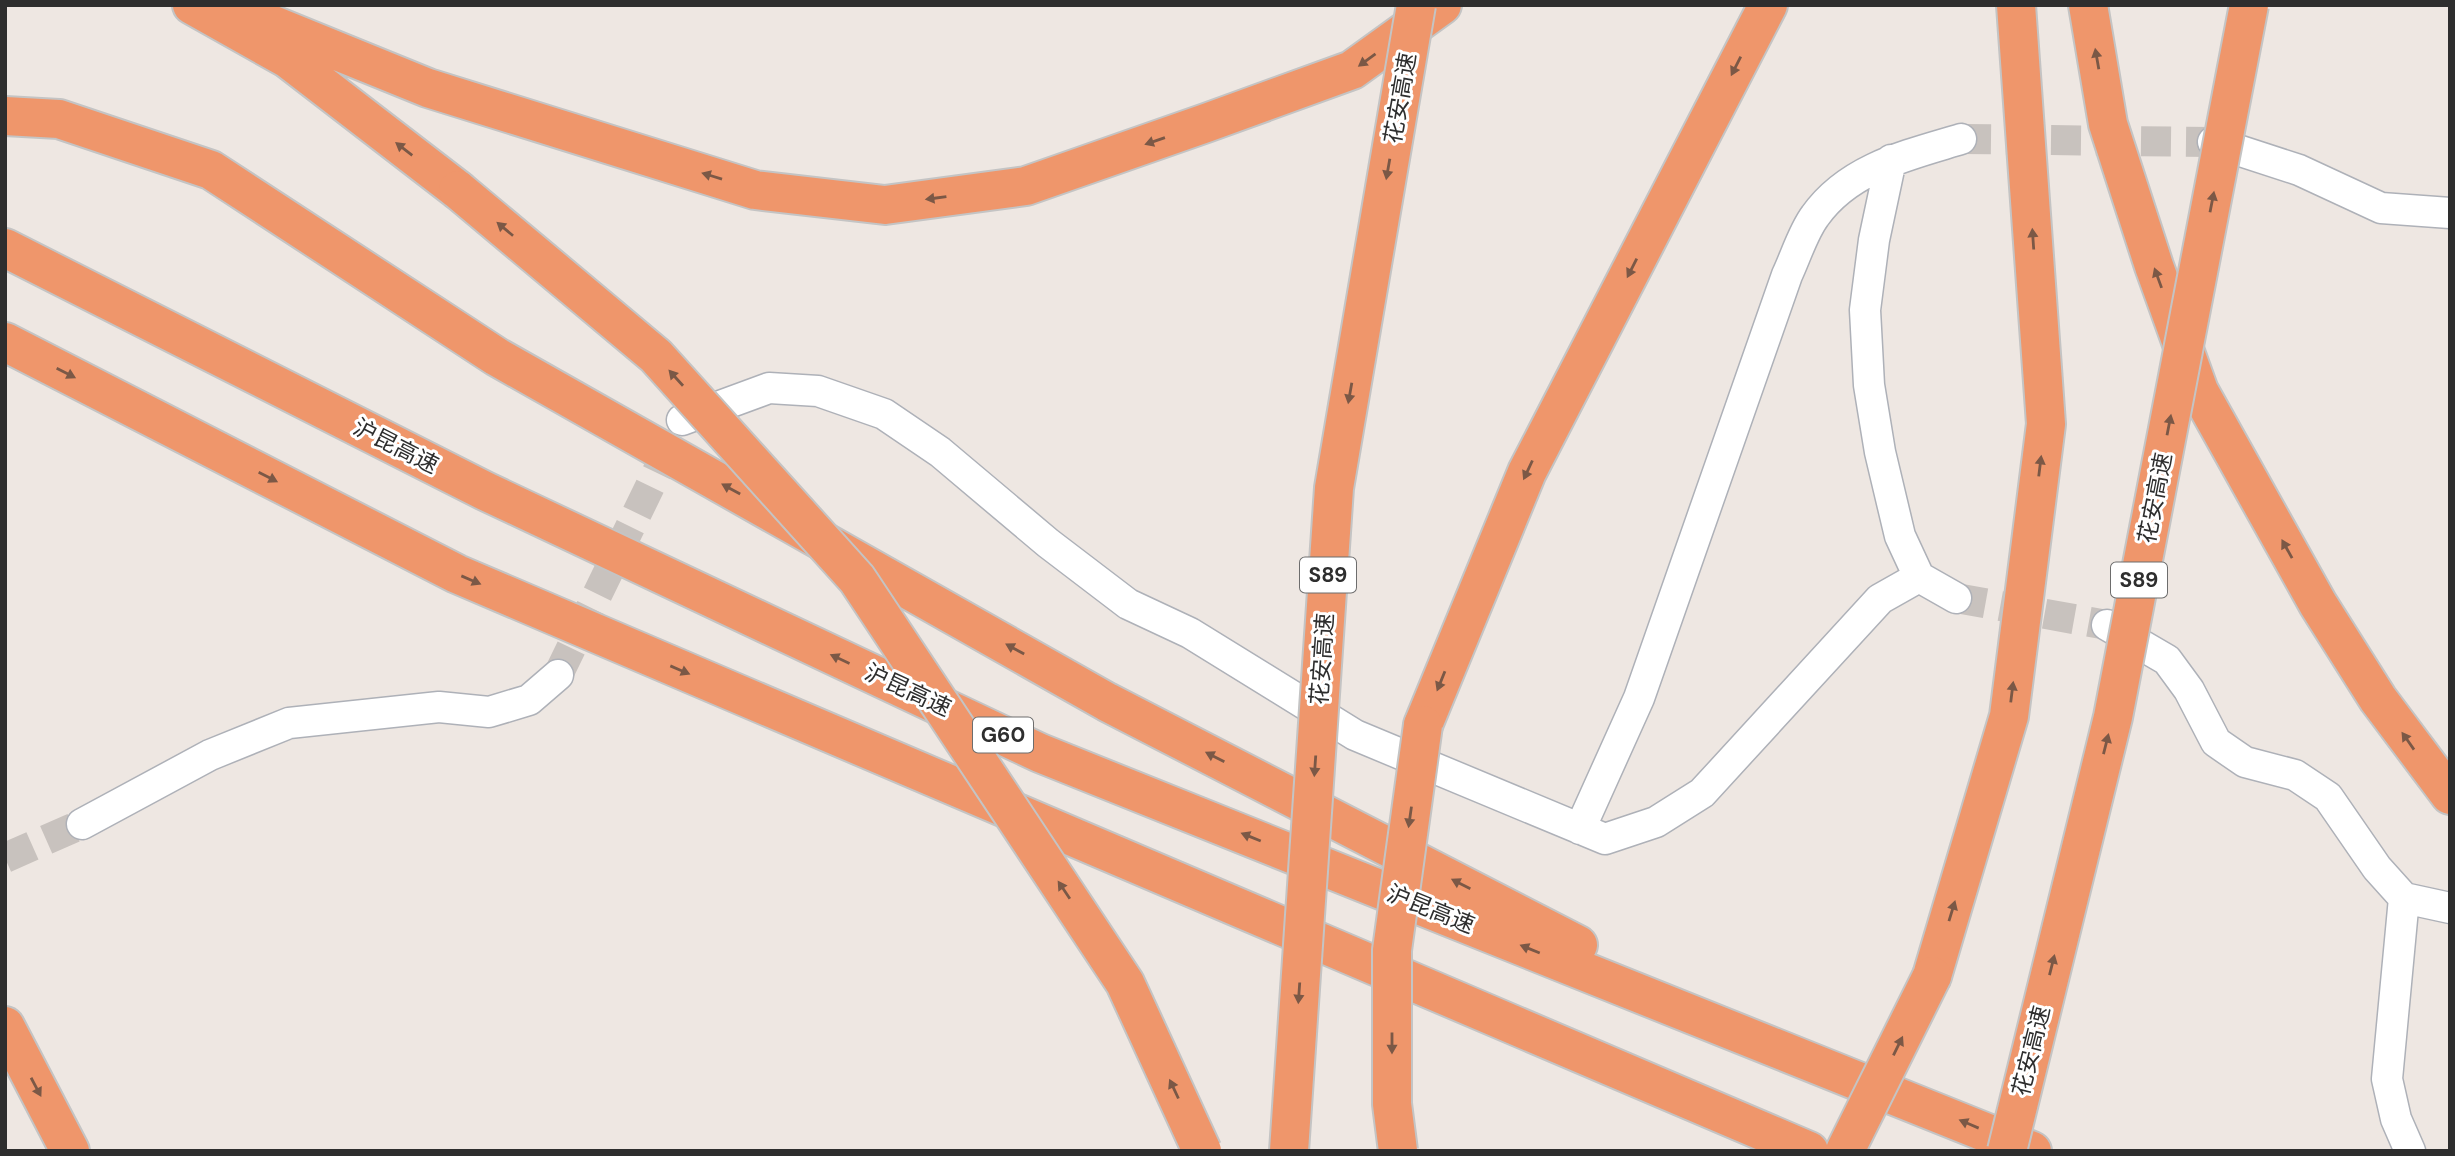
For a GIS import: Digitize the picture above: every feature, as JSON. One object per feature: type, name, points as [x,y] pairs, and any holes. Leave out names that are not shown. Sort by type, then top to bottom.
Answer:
[{"type":"highway","points":[[192,5],[288,59],[458,190],[656,356],[858,579],[1125,983],[1202,1151]]},
{"type":"highway","points":[[224,5],[428,88],[755,190],[885,205],[1026,186],[1291,92],[1352,70],[1442,5]]},
{"type":"highway","name":"花安高速","points":[[1289,1151],[1334,488],[1416,5]]},
{"type":"highway","points":[[1398,1151],[1392,1104],[1392,950],[1423,725],[1527,472],[1768,5]]},
{"type":"highway","points":[[1845,1151],[1932,976],[2009,716],[2046,424],[2016,5]]},
{"type":"highway","points":[[2088,5],[2108,124],[2154,266],[2199,391],[2318,604],[2378,699],[2450,795]]},
{"type":"highway","name":"花安高速","points":[[2007,1151],[2113,717],[2249,5]]},
{"type":"highway","points":[[5,116],[59,119],[211,170],[497,357],[1107,702],[1782,1050]]},
{"type":"highway","name":"沪昆高速","points":[[5,248],[485,491],[1040,752],[2032,1151]]},
{"type":"highway","points":[[5,342],[457,574],[1809,1151]]},
{"type":"highway","points":[[5,1026],[70,1151]]},
{"type":"street","points":[[1580,829],[1639,698],[1787,275],[1815,216],[1853,179],[1891,160],[1961,139]]},
{"type":"street","points":[[2213,142],[2299,170],[2381,208],[2450,213]]},
{"type":"street","points":[[1891,160],[1874,240],[1865,310],[1869,384],[1880,452],[1900,536],[1919,577],[1956,598]]},
{"type":"street","points":[[682,420],[769,388],[818,391],[884,414],[940,452],[1048,543],[1128,604],[1190,633],[1355,735],[1605,839],[1656,822],[1702,793],[1880,599],[1919,577]]},
{"type":"street","points":[[2107,625],[2167,660],[2189,690],[2216,742],[2245,762],[2295,775],[2328,797],[2377,868],[2404,898],[2450,908]]},
{"type":"street","points":[[82,824],[210,755],[289,723],[439,707],[489,712],[529,699],[558,675]]},
{"type":"street","points":[[2404,898],[2387,1079],[2396,1119],[2410,1151]]},
{"type":"tunnel","points":[[1961,139],[2213,142]]},
{"type":"tunnel","points":[[558,675],[676,433]]},
{"type":"tunnel","points":[[1956,598],[2107,625]]},
{"type":"tunnel","points":[[5,858],[82,824]]}]
